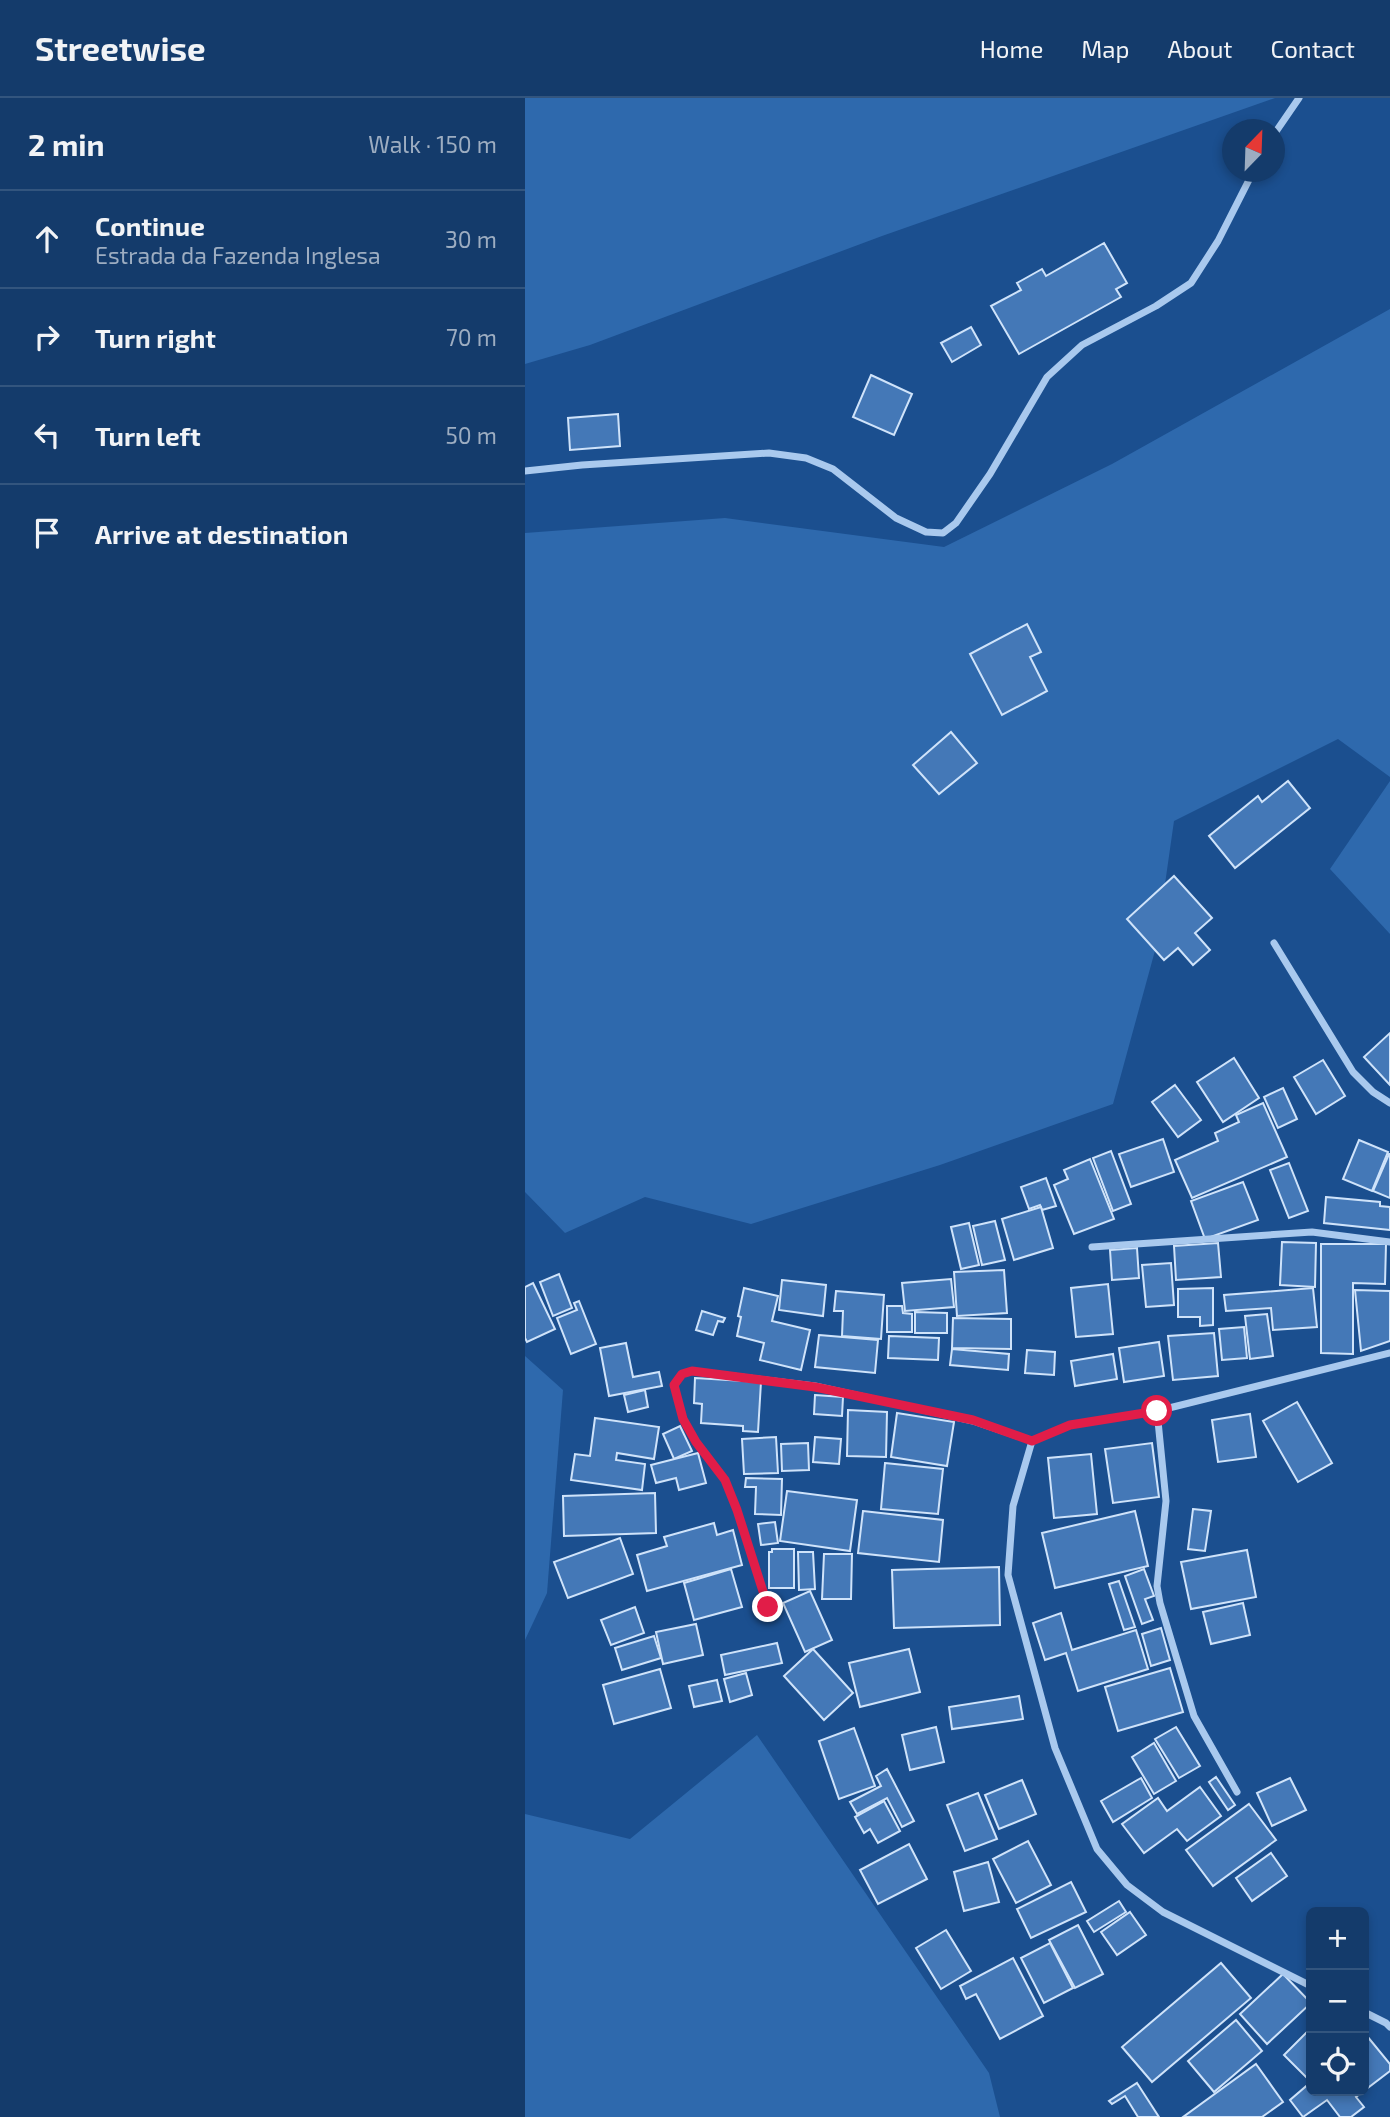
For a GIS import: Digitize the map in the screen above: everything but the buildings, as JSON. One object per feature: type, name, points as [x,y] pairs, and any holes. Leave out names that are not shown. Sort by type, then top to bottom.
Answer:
[{"type":"street","points":[[1285,119],[1299,98]]},
{"type":"street","points":[[525,471],[769,453],[806,458],[833,469],[896,518],[926,532],[943,533],[956,523],[991,474],[1047,377],[1082,345],[1156,306],[1191,283],[1218,242],[1248,182]]},
{"type":"street","points":[[1274,943],[1353,1072],[1373,1092],[1390,1103]]},
{"type":"street","points":[[1092,1247],[1312,1232],[1390,1242]]},
{"type":"street","points":[[768,1607],[725,1480],[696,1442],[683,1419],[674,1385],[682,1374],[692,1371],[815,1387],[973,1420],[1032,1441],[1070,1425],[1157,1411],[1390,1353]]},
{"type":"street","points":[[1157,1411],[1166,1502],[1157,1586],[1160,1603],[1194,1716],[1237,1792]]},
{"type":"street","points":[[1032,1441],[1013,1506],[1008,1575],[1055,1748],[1097,1849],[1127,1885],[1163,1912],[1306,1984]]},
{"type":"street","points":[[1369,2014],[1390,2027]]},
{"type":"shaded area","points":[[525,98],[1275,98],[882,236],[590,345],[525,364]]},
{"type":"shaded area","points":[[1390,309],[1390,777],[1338,739],[1174,821],[1156,947],[1113,1104],[940,1165],[751,1224],[645,1197],[565,1233],[525,1192],[525,533],[725,518],[944,547],[1112,464]]},
{"type":"shaded area","points":[[1390,781],[1390,934],[1330,869]]},
{"type":"shaded area","points":[[525,1356],[563,1390],[547,1593],[525,1640]]},
{"type":"shaded area","points":[[757,1735],[989,2073],[1000,2117],[525,2117],[525,1814],[630,1839]]},
{"type":"route","points":[[768,1607],[725,1480],[696,1442],[683,1419],[674,1385],[682,1374],[692,1371],[815,1387],[973,1420],[1032,1441],[1070,1425],[1157,1411]]}]
